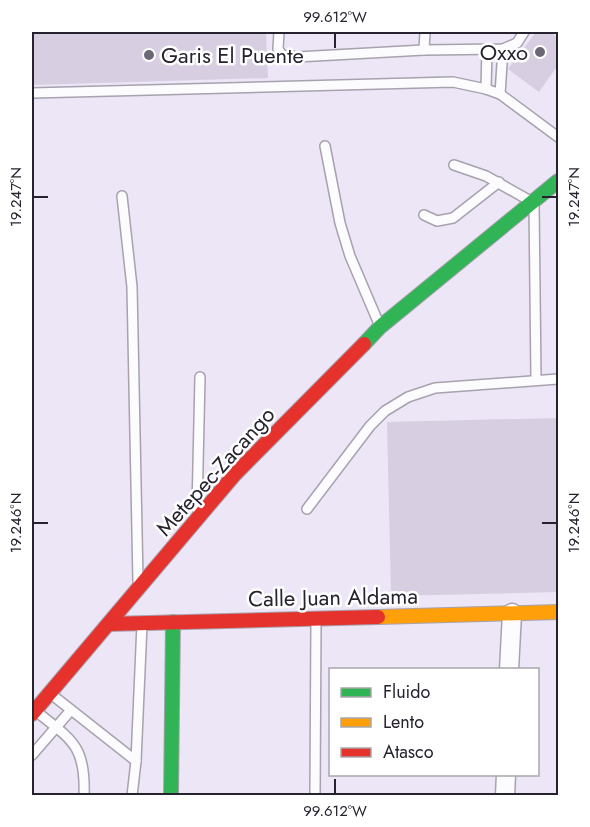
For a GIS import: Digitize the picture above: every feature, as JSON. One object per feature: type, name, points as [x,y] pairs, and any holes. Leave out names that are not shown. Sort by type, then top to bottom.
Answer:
[{"type":"main road","name":"Metepec-Zacango","points":[[33,712],[235,474],[380,327],[558,181]]},
{"type":"main road","name":"Calle Juan Aldama","points":[[109,624],[558,612]]},
{"type":"main road","points":[[171,795],[173,622]]},
{"type":"street","points":[[509,668],[512,614]]},
{"type":"street","points":[[505,795],[506,776]]},
{"type":"lane","points":[[279,32],[278,49],[282,55],[290,57],[423,50],[502,50],[517,43],[524,32]]},
{"type":"lane","points":[[423,50],[425,32]]},
{"type":"lane","points":[[486,89],[487,50]]},
{"type":"lane","points":[[500,94],[502,50]]},
{"type":"lane","points":[[32,93],[453,82],[500,94],[558,137]]},
{"type":"lane","points":[[325,146],[340,223],[350,256],[380,327]]},
{"type":"lane","points":[[454,165],[499,182],[534,202],[536,379]]},
{"type":"lane","points":[[424,215],[437,221],[453,218],[499,182]]},
{"type":"lane","points":[[122,196],[132,287],[138,589]]},
{"type":"lane","points":[[197,520],[200,377]]},
{"type":"lane","points":[[307,509],[370,426],[385,411],[408,397],[435,388],[558,379]]},
{"type":"lane","points":[[315,795],[316,619]]},
{"type":"lane","points":[[132,795],[136,761],[142,623]]},
{"type":"lane","points":[[50,693],[136,761]]},
{"type":"lane","points":[[32,755],[71,710]]},
{"type":"lane","points":[[33,712],[56,727],[74,743],[80,756],[85,780],[84,795]]},
{"type":"building","name":"Garis El Puente","points":[[32,32],[266,32],[268,78],[32,85]]},
{"type":"building","name":"Oxxo","points":[[536,32],[550,32],[558,38],[558,65],[539,92],[508,69]]},
{"type":"building","points":[[558,418],[558,592],[391,596],[387,422]]},
{"type":"traffic: fast","points":[[364,344],[380,327],[558,181]]},
{"type":"traffic: fast","points":[[171,796],[173,622]]},
{"type":"traffic: slow","points":[[378,617],[558,612]]},
{"type":"traffic: jam","points":[[32,714],[235,474],[364,344]]},
{"type":"traffic: jam","points":[[109,624],[378,617]]},
{"type":"place","name":"Oxxo","points":[[540,52]]},
{"type":"place","name":"Garis El Puente","points":[[149,55]]}]
